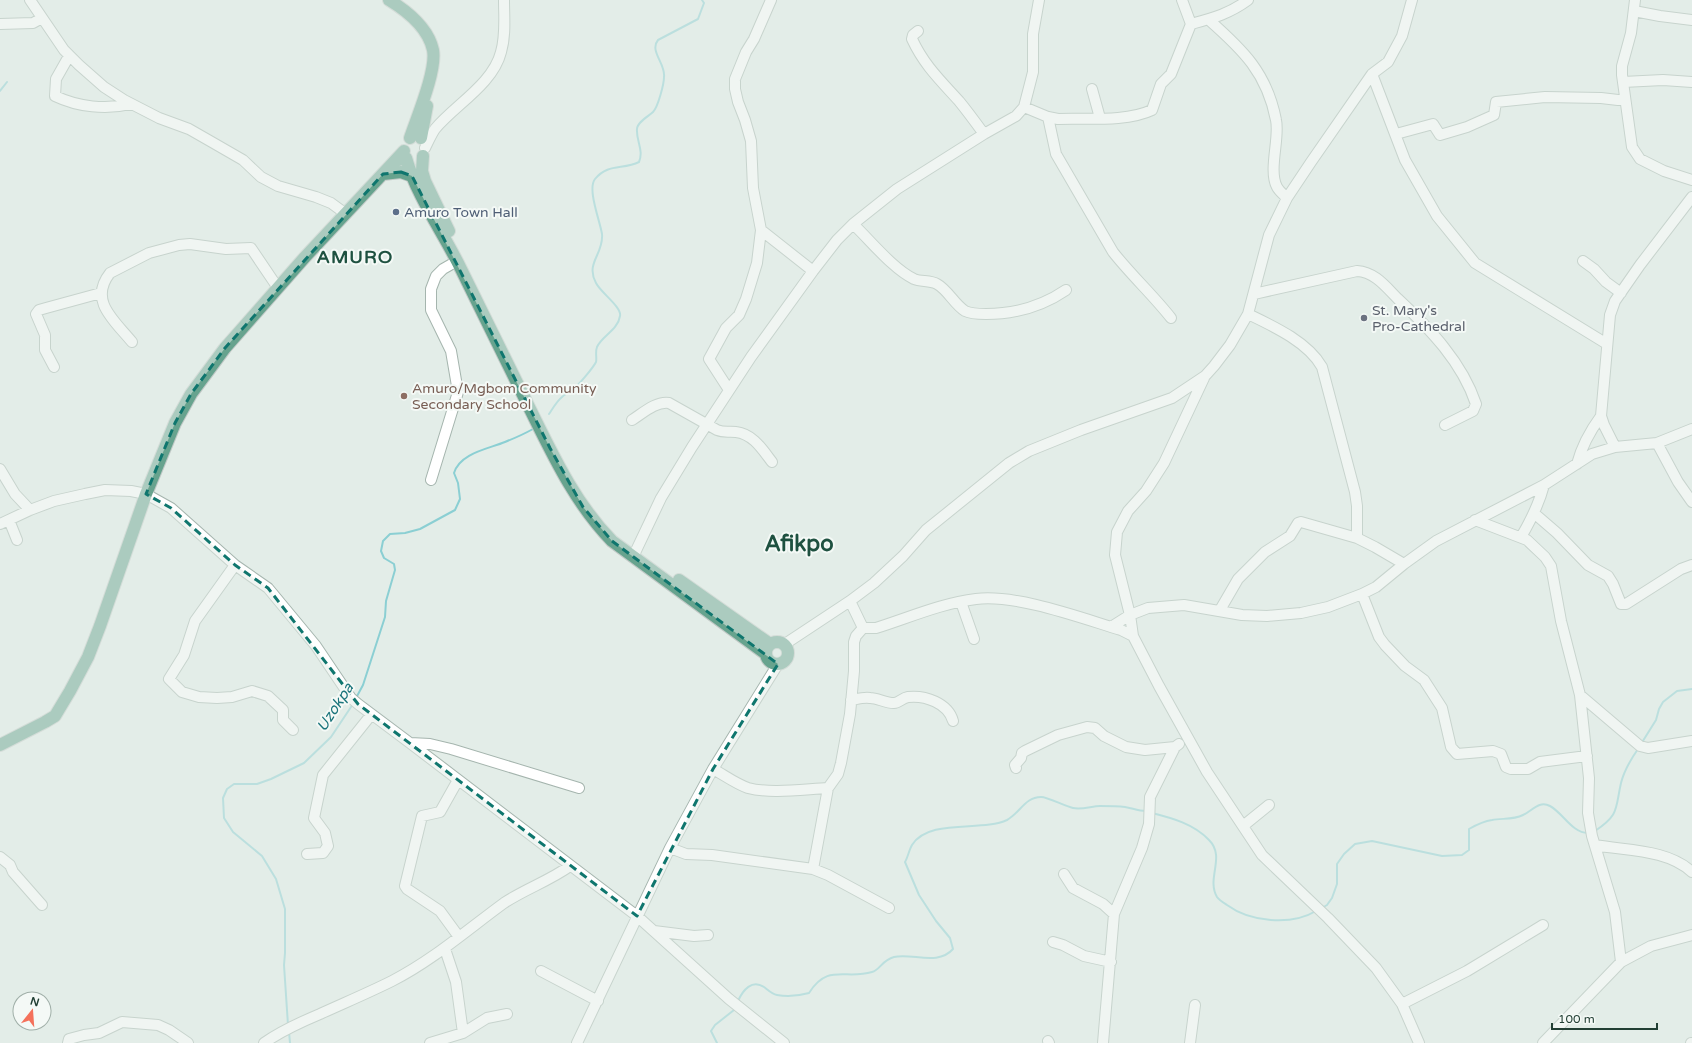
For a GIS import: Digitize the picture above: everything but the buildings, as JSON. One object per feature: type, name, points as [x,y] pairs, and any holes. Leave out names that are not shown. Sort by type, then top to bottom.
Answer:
[{"type":"main road","points":[[389,0],[410,15],[419,24],[426,33],[433,49],[433,58],[420,145],[424,182],[574,480],[603,524],[635,554]]},
{"type":"main road","points":[[398,0],[413,11],[429,26],[439,48],[440,56],[416,160],[402,156]]},
{"type":"main road","points":[[0,745],[55,716],[62,707],[88,657],[111,597],[146,494],[175,423],[191,394],[225,348],[278,288],[383,174],[402,156],[406,142],[420,145]]},
{"type":"main road","points":[[402,156],[457,261],[546,441],[583,507],[599,528],[612,541],[635,554],[768,649],[770,661],[778,664],[786,660],[788,656],[788,651],[785,644],[777,642],[768,649]]},
{"type":"main road","points":[[383,174],[401,172],[412,176]]},
{"type":"street","points":[[30,0],[69,56],[104,87],[131,104],[159,118],[189,129],[205,138],[243,160],[261,177],[278,186],[316,197],[330,203],[346,214]]},
{"type":"street","points":[[420,145],[483,82],[496,63],[501,54],[504,32],[504,0]]},
{"type":"street","points":[[729,390],[709,359],[726,328],[739,314],[746,299],[756,263],[761,230],[753,188],[750,141],[735,90],[735,79],[771,0]]},
{"type":"street","points":[[635,554],[661,498],[707,424],[813,270],[837,240],[853,224],[897,188],[1016,116],[1024,107],[1033,72],[1033,34],[1039,0]]},
{"type":"street","points":[[1024,107],[1048,117],[1125,118],[1142,115],[1152,110],[1161,84],[1170,74],[1191,24],[1182,0]]},
{"type":"street","points":[[1191,24],[1209,20],[1234,10],[1248,0]]},
{"type":"street","points":[[785,644],[850,601],[874,583],[903,556],[926,530],[1009,463],[1029,451],[1175,396],[1205,376],[1230,345],[1248,314],[1269,235],[1287,198],[1372,74],[1388,62],[1402,36],[1412,0]]},
{"type":"street","points":[[1636,0],[1631,33],[1622,66],[1632,147],[1640,159],[1664,171],[1692,180]]},
{"type":"street","points":[[1634,11],[1692,20]]},
{"type":"street","points":[[0,24],[33,23],[42,18]]},
{"type":"street","points":[[1209,20],[1236,44],[1259,72],[1271,101],[1276,122],[1275,180],[1277,188],[1287,198]]},
{"type":"street","points":[[918,31],[913,35],[912,39],[922,58],[932,73],[959,102],[984,134]]},
{"type":"street","points":[[69,56],[56,79],[55,96],[65,101],[108,108],[131,104]]},
{"type":"street","points":[[1372,74],[1405,160],[1437,216],[1476,263],[1607,344]]},
{"type":"street","points":[[1623,82],[1663,80],[1692,82]]},
{"type":"street","points":[[1092,89],[1100,118]]},
{"type":"street","points":[[1396,134],[1433,124],[1440,135],[1467,127],[1494,115],[1496,102],[1545,97],[1625,99]]},
{"type":"street","points":[[1048,117],[1056,154],[1113,252],[1124,267],[1157,300],[1171,318]]},
{"type":"street","points":[[425,118],[430,123],[443,121]]},
{"type":"street","points":[[1615,447],[1601,416],[1610,315],[1615,301],[1640,265],[1692,198]]},
{"type":"street","points":[[853,224],[902,272],[914,279],[923,282],[932,282],[939,285],[958,306],[968,312],[1003,314],[1028,310],[1052,299],[1066,290]]},
{"type":"street","points":[[761,230],[813,270]]},
{"type":"street","points":[[132,342],[104,307],[101,293],[110,273],[149,253],[184,245],[226,249],[251,248],[278,288]]},
{"type":"street","points":[[1583,260],[1606,282],[1621,293]]},
{"type":"street","points":[[431,480],[458,392],[451,351],[430,310],[431,289],[436,276],[443,269],[457,261]]},
{"type":"street","points":[[1254,294],[1357,271],[1368,273],[1377,279],[1417,317],[1443,346],[1460,370],[1474,396],[1476,404],[1473,410],[1445,425]]},
{"type":"street","points":[[54,367],[45,350],[45,335],[36,314],[39,310],[101,293]]},
{"type":"street","points":[[1248,314],[1270,324],[1305,347],[1316,356],[1322,366],[1355,492],[1357,506],[1357,538]]},
{"type":"street","points":[[1205,376],[1164,463],[1146,491],[1128,511],[1117,532],[1115,555],[1130,615],[1133,636],[1207,772],[1262,855],[1319,909],[1376,968],[1402,1004],[1419,1043]]},
{"type":"street","points":[[1175,396],[1186,397],[1192,404]]},
{"type":"street","points":[[632,420],[663,402],[678,406],[723,432],[744,433],[752,437],[772,462]]},
{"type":"street","points":[[1577,464],[1581,449],[1588,434],[1601,416]]},
{"type":"street","points":[[1112,627],[1130,615],[1148,608],[1184,605],[1242,614],[1267,616],[1301,613],[1328,607],[1362,594],[1376,586],[1436,541],[1544,485],[1592,454],[1615,447],[1656,443],[1692,429]]},
{"type":"street","points":[[1656,443],[1678,482],[1692,502]]},
{"type":"street","points":[[0,469],[15,494],[30,510]]},
{"type":"street","points":[[1521,537],[1535,514],[1541,499],[1544,485]]},
{"type":"street","points":[[17,540],[4,522],[54,501],[105,490],[131,491],[146,494],[171,508],[235,565],[268,588],[316,646],[355,701],[371,715],[410,742],[637,916],[729,999],[784,1043]]},
{"type":"street","points":[[1535,514],[1557,533],[1588,565],[1608,576],[1621,604],[1626,604],[1681,569],[1692,565]]},
{"type":"street","points":[[1475,520],[1527,540],[1545,556],[1551,566],[1561,621],[1580,695],[1589,778],[1588,813],[1595,846],[1615,912],[1621,962]]},
{"type":"street","points":[[1220,610],[1238,579],[1265,552],[1290,536],[1298,523],[1301,522],[1357,538],[1375,546],[1404,564]]},
{"type":"street","points":[[235,565],[195,621],[184,655],[169,679],[182,692],[199,697],[232,697],[252,691],[268,696],[283,710],[283,720],[293,730]]},
{"type":"street","points":[[1362,594],[1385,646],[1406,666],[1424,680],[1442,708],[1451,747],[1457,754],[1493,751],[1501,754],[1506,767],[1511,769],[1528,769],[1540,762],[1587,756]]},
{"type":"street","points":[[863,628],[876,628],[930,610],[961,602],[987,599],[1007,600],[1036,605],[1112,627],[1133,636]]},
{"type":"street","points":[[850,601],[863,628]]},
{"type":"street","points":[[961,602],[974,639]]},
{"type":"street","points":[[813,869],[828,788],[838,774],[841,764],[851,700],[854,642],[856,636],[863,628]]},
{"type":"street","points":[[577,1043],[670,848],[713,769],[778,664]]},
{"type":"street","points":[[1580,695],[1640,746],[1648,748],[1692,740]]},
{"type":"street","points":[[851,700],[870,698],[884,703],[896,703],[905,697],[924,698],[945,706],[951,714],[953,720]]},
{"type":"street","points":[[307,854],[323,853],[328,846],[325,833],[314,818],[323,775],[371,715]]},
{"type":"street","points":[[1016,768],[1015,765],[1025,750],[1058,735],[1087,727],[1095,728],[1104,736],[1126,747],[1145,750],[1175,747]]},
{"type":"street","points":[[1104,1043],[1114,914],[1142,848],[1149,817],[1150,797],[1175,747],[1182,741],[1186,734]]},
{"type":"street","points":[[410,742],[430,744],[451,749],[579,788]]},
{"type":"street","points":[[713,769],[738,784],[749,788],[763,790],[828,788]]},
{"type":"street","points":[[458,780],[440,812],[422,816],[405,886],[407,889],[440,910],[459,937]]},
{"type":"street","points":[[1243,826],[1269,805]]},
{"type":"street","points":[[1595,846],[1654,854],[1670,858],[1692,872]]},
{"type":"street","points":[[670,848],[686,854],[712,855],[813,869],[828,875],[889,908]]},
{"type":"street","points":[[0,857],[10,865],[13,872],[42,905]]},
{"type":"street","points":[[264,1043],[289,1028],[392,980],[420,965],[445,949],[505,903],[522,892],[556,876],[570,866]]},
{"type":"street","points":[[1064,874],[1073,888],[1103,904],[1114,914]]},
{"type":"street","points":[[1402,1004],[1467,971],[1543,925]]},
{"type":"street","points":[[654,931],[694,936],[708,935]]},
{"type":"street","points":[[1543,1043],[1621,962],[1651,946],[1692,935]]},
{"type":"street","points":[[1053,942],[1063,945],[1084,956],[1111,962]]},
{"type":"street","points":[[445,949],[456,982],[463,1033]]},
{"type":"street","points":[[541,971],[598,1000]]},
{"type":"street","points":[[1190,1043],[1194,1005]]},
{"type":"street","points":[[430,1043],[463,1033],[488,1018],[507,1014]]},
{"type":"street","points":[[68,1043],[69,1039],[99,1033],[122,1022],[158,1026],[169,1030],[188,1043]]},
{"type":"highlighted area","points":[[401,172],[412,176],[550,448],[583,507],[612,541],[778,664],[713,769],[637,916],[358,704],[268,588],[235,565],[171,508],[146,494],[175,423],[191,394],[225,348],[383,174]]},
{"type":"waterway","points":[[549,414],[560,399],[570,392],[592,368],[596,362],[596,351],[599,343],[613,329],[619,321],[620,316],[618,308],[599,287],[593,276],[594,264],[602,241],[602,234],[593,197],[593,184],[595,179],[605,171],[639,162],[641,153],[637,129],[639,124],[655,109],[664,80],[663,67],[655,49],[656,44],[658,40],[698,19],[704,3],[702,0]]},
{"type":"waterway","points":[[0,91],[7,82]]},
{"type":"waterway","name":"Uzokpa","points":[[356,698],[363,685],[385,617],[386,601],[395,570],[394,564],[384,558],[381,551],[383,541],[390,534],[405,533],[420,529],[455,510],[460,499],[458,483],[454,473],[457,466],[468,456],[533,429]]},
{"type":"waterway","points":[[1641,744],[1656,720],[1663,702],[1677,691],[1692,689]]},
{"type":"waterway","name":"Uzokpa","points":[[288,1025],[284,965],[285,909],[276,879],[262,856],[233,832],[224,818],[223,798],[227,789],[234,784],[257,784],[304,763],[331,737],[353,704]]},
{"type":"waterway","points":[[1595,831],[1613,815],[1617,805],[1624,774],[1638,749]]},
{"type":"waterway","points":[[738,1001],[742,993],[748,987],[756,984],[777,995],[801,995],[809,993],[816,984],[823,978],[830,975],[862,974],[872,972],[890,958],[901,956],[933,958],[947,954],[953,949],[950,938],[936,921],[919,895],[905,862],[912,845],[920,837],[930,831],[943,828],[984,825],[1007,820],[1027,802],[1041,797],[1076,808],[1112,806],[1146,811]]},
{"type":"waterway","points":[[1322,908],[1327,905],[1332,898],[1337,884],[1337,864],[1344,854],[1355,844],[1372,841],[1442,856],[1462,855],[1469,850],[1469,829],[1480,823],[1496,819],[1519,817],[1542,804],[1546,804],[1555,809],[1577,830],[1588,833]]},
{"type":"waterway","points":[[1152,813],[1190,826],[1203,834],[1209,840],[1216,853],[1214,890],[1219,899],[1236,911],[1271,920],[1295,919],[1316,911]]},
{"type":"waterway","points":[[717,1043],[711,1031],[715,1025],[734,1010]]},
{"type":"waterway","name":"Uzokpa","points":[[289,1032],[290,1043]]},
{"type":"place","name":"Amuro Town Hall","points":[[396,212]]},
{"type":"place","name":"St. Mary's Pro-Cathedral","points":[[1364,318]]},
{"type":"place","name":"Amuro/Mgbom Community Secondary School","points":[[404,396]]},
{"type":"district","name":"AMURO","points":[[355,257]]},
{"type":"district","name":"Afikpo","points":[[799,544]]}]
